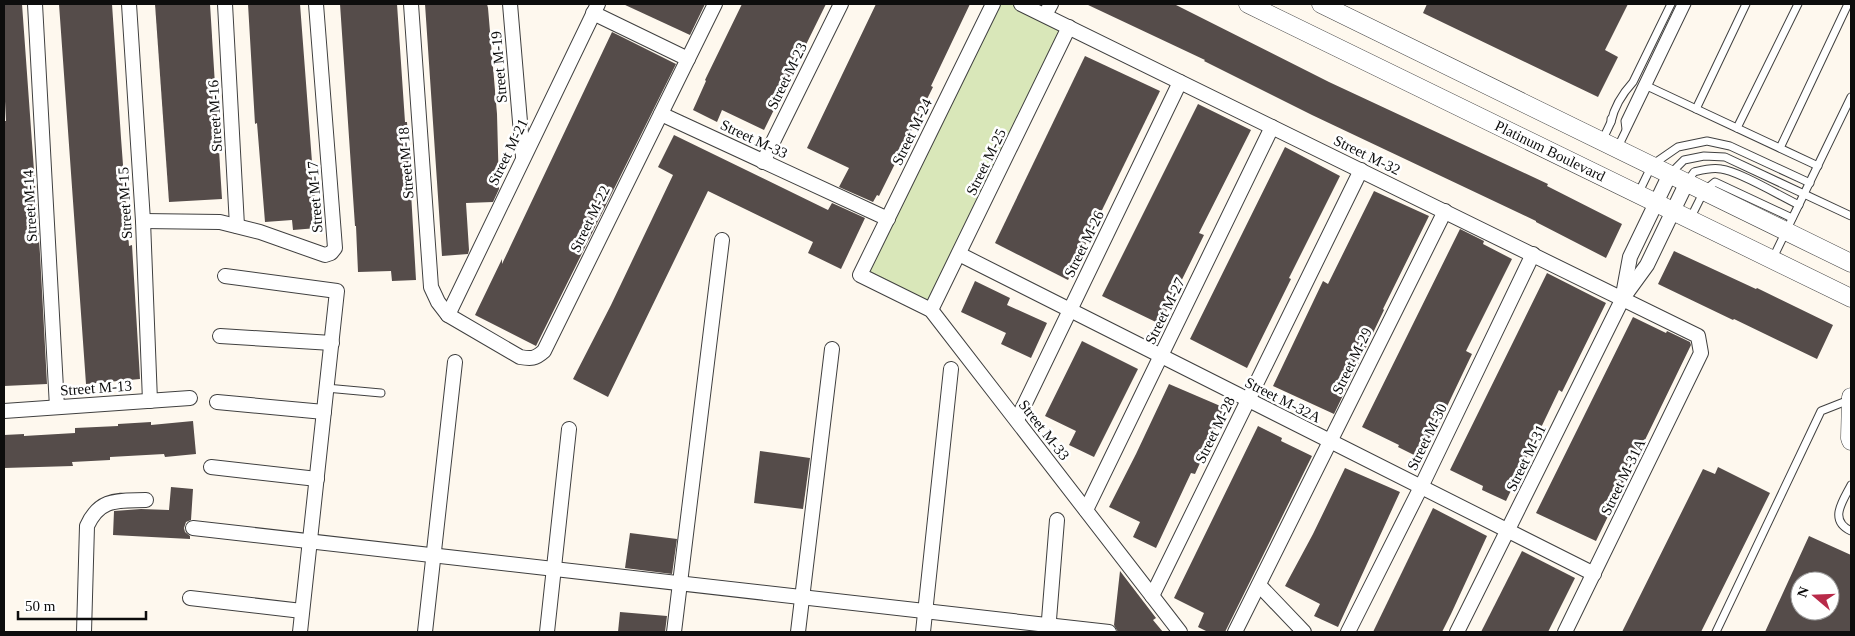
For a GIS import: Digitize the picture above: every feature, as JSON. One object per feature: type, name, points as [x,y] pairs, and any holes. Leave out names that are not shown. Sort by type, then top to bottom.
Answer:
[{"type":"street","name":"Street M-14","points":[[35,4],[57,407]]},
{"type":"street","name":"Street M-15","points":[[129,4],[143,221],[150,401]]},
{"type":"street","name":"Street M-16","points":[[225,4],[237,226]]},
{"type":"street","name":"Street M-17","points":[[143,221],[220,222],[325,255],[331,253],[335,248],[316,4]]},
{"type":"street","name":"Street M-18","points":[[411,4],[431,287],[438,302],[448,315]]},
{"type":"street","name":"Street M-19","points":[[510,4],[523,158]]},
{"type":"street","name":"Street M-22","points":[[448,315],[520,357],[536,358],[544,351],[715,4]]},
{"type":"street","name":"Street M-23","points":[[763,162],[841,4]]},
{"type":"street","name":"Street M-24","points":[[860,275],[993,4]]},
{"type":"street","name":"Platinum Boulevard","points":[[1248,4],[1851,298]]},
{"type":"street","points":[[1321,4],[1704,191],[1789,225],[1851,263]]},
{"type":"street","name":"Street M-32","points":[[1026,5],[1048,10],[1070,27],[1698,336]]},
{"type":"street","name":"Street M-21","points":[[448,315],[596,8]]},
{"type":"street","points":[[596,8],[688,59]]},
{"type":"street","name":"Street M-25","points":[[931,310],[1070,27]]},
{"type":"street","name":"Street M-26","points":[[1017,420],[1180,82]]},
{"type":"street","name":"Street M-33","points":[[660,114],[888,219]]},
{"type":"street","name":"Street M-27","points":[[1086,510],[1272,127]]},
{"type":"street","name":"Street M-28","points":[[1152,596],[1361,170]]},
{"type":"street","points":[[1623,298],[1630,257],[1670,174]]},
{"type":"street","points":[[1623,298],[1647,265],[1687,182]]},
{"type":"street","name":"Street M-29","points":[[1235,632],[1445,211]]},
{"type":"street","points":[[674,632],[722,240]]},
{"type":"street","name":"Street M-32A","points":[[959,254],[1594,574]]},
{"type":"street","name":"Street M-30","points":[[1348,632],[1421,487],[1533,254]]},
{"type":"street","name":"Street M-33","points":[[860,275],[931,310],[1180,632]]},
{"type":"street","points":[[225,276],[337,291],[300,632]]},
{"type":"street","name":"Street M-31","points":[[1457,632],[1623,298]]},
{"type":"street","points":[[220,336],[332,343]]},
{"type":"street","name":"Street M-31A","points":[[1565,632],[1702,353],[1698,336]]},
{"type":"street","points":[[798,632],[832,349]]},
{"type":"street","points":[[425,632],[455,362]]},
{"type":"street","points":[[923,632],[951,369]]},
{"type":"street","name":"Street M-13","points":[[4,411],[190,398]]},
{"type":"street","points":[[1851,398],[1851,441]]},
{"type":"street","points":[[217,402],[324,412]]},
{"type":"street","points":[[547,632],[569,429]]},
{"type":"street","points":[[211,467],[317,479]]},
{"type":"street","points":[[84,632],[87,526],[89,521],[100,508],[114,500],[146,500]]},
{"type":"street","points":[[1048,629],[1058,520]]},
{"type":"street","points":[[194,528],[925,611],[1048,629],[1109,632]]},
{"type":"street","points":[[1259,585],[1304,632]]},
{"type":"street","points":[[190,598],[302,611]]},
{"type":"lane","points":[[1610,145],[1612,122],[1610,114],[1623,89],[1633,82],[1671,4]]},
{"type":"lane","points":[[1610,145],[1626,130],[1681,4]]},
{"type":"lane","points":[[1638,100],[1647,86],[1687,4]]},
{"type":"lane","points":[[1696,109],[1746,4]]},
{"type":"lane","points":[[1737,128],[1798,4]]},
{"type":"lane","points":[[1780,148],[1848,4]]},
{"type":"lane","points":[[1647,86],[1818,166]]},
{"type":"lane","points":[[1772,259],[1851,97]]},
{"type":"lane","points":[[1637,194],[1652,165],[1678,147],[1707,141],[1730,146],[1810,183]]},
{"type":"lane","points":[[1670,174],[1684,160],[1704,156],[1725,157],[1851,216]]},
{"type":"lane","points":[[1687,182],[1694,172],[1706,169],[1722,169],[1743,177],[1798,205]]},
{"type":"lane","points":[[1690,219],[1704,191]]},
{"type":"lane","points":[[326,388],[381,393]]},
{"type":"lane","points":[[1716,632],[1821,411],[1851,398]]},
{"type":"lane","points":[[1851,485],[1839,510],[1839,521],[1845,528],[1851,531]]},
{"type":"green space","points":[[993,4],[1021,4],[1069,27],[931,310],[860,275]]},
{"type":"building","points":[[4,4],[22,4],[40,254],[47,384],[4,386],[4,121],[6,121]]},
{"type":"building","points":[[59,4],[112,4],[129,246],[132,245],[140,379],[86,384]]},
{"type":"building","points":[[155,4],[210,4],[222,199],[169,202]]},
{"type":"building","points":[[248,4],[300,4],[317,228],[293,230],[292,220],[265,222],[257,123],[255,124]]},
{"type":"building","points":[[340,4],[397,4],[405,122],[407,122],[416,280],[392,281],[391,271],[358,272]]},
{"type":"building","points":[[425,4],[487,4],[488,8],[497,114],[499,189],[493,202],[466,203],[468,254],[442,256]]},
{"type":"building","points":[[623,4],[705,4],[690,35]]},
{"type":"building","points":[[742,4],[826,4],[764,130],[722,110],[717,122],[693,110],[705,80]]},
{"type":"building","points":[[876,4],[970,4],[931,86],[933,87],[879,196],[877,195],[873,202],[839,187],[849,168],[807,148]]},
{"type":"building","points":[[1086,4],[1174,4],[1329,82],[1548,184],[1547,186],[1622,224],[1606,258],[1536,221],[1312,115],[1205,60]]},
{"type":"building","points":[[1427,4],[1628,4],[1605,50],[1618,57],[1598,97],[1423,13]]},
{"type":"building","points":[[612,32],[676,64],[536,346],[475,315],[502,259],[502,264]]},
{"type":"building","points":[[1085,56],[1160,91],[1068,280],[995,243]]},
{"type":"building","points":[[1198,104],[1251,130],[1199,233],[1204,235],[1160,324],[1102,296]]},
{"type":"building","points":[[674,135],[828,210],[832,203],[865,218],[841,269],[808,253],[813,242],[708,191],[608,397],[573,379],[611,305],[673,175],[658,167]]},
{"type":"building","points":[[1285,147],[1340,176],[1247,368],[1190,339]]},
{"type":"building","points":[[1374,191],[1429,216],[1334,414],[1273,386],[1323,281],[1328,284]]},
{"type":"building","points":[[1460,229],[1484,241],[1483,244],[1512,259],[1466,351],[1472,354],[1422,459],[1398,447],[1399,445],[1362,427]]},
{"type":"building","points":[[1674,251],[1833,325],[1817,359],[1658,284]]},
{"type":"building","points":[[1547,273],[1606,303],[1562,392],[1559,390],[1506,501],[1482,490],[1483,486],[1450,470]]},
{"type":"building","points":[[975,281],[1010,298],[1007,305],[1047,323],[1031,358],[1001,344],[1006,333],[961,312]]},
{"type":"building","points":[[1633,317],[1690,342],[1691,345],[1596,541],[1536,513]]},
{"type":"building","points":[[1082,341],[1138,369],[1094,457],[1069,445],[1076,431],[1045,416]]},
{"type":"building","points":[[1169,384],[1225,408],[1195,474],[1191,473],[1156,548],[1133,537],[1140,522],[1109,507]]},
{"type":"building","points":[[193,421],[196,454],[165,457],[164,454],[110,457],[110,460],[72,462],[73,466],[4,468],[4,435],[24,434],[24,436],[75,433],[75,428],[151,422],[151,425]]},
{"type":"building","points":[[1258,426],[1282,438],[1281,441],[1312,456],[1225,632],[1208,632],[1198,627],[1204,613],[1174,598]]},
{"type":"building","points":[[760,451],[810,458],[803,509],[754,503]]},
{"type":"building","points":[[1718,467],[1770,493],[1701,632],[1622,632],[1703,469],[1715,474]]},
{"type":"building","points":[[1345,468],[1400,492],[1338,627],[1314,616],[1320,604],[1285,586]]},
{"type":"building","points":[[171,487],[193,489],[191,520],[186,522],[184,528],[190,539],[113,535],[114,511],[141,509],[169,510]]},
{"type":"building","points":[[1433,508],[1487,536],[1451,614],[1442,632],[1373,632]]},
{"type":"building","points":[[630,533],[677,539],[672,574],[625,568]]},
{"type":"building","points":[[1809,536],[1851,555],[1851,632],[1765,632],[1790,577],[1790,621],[1840,621],[1840,571],[1793,571]]},
{"type":"building","points":[[1522,551],[1575,578],[1548,632],[1481,632]]},
{"type":"building","points":[[1120,571],[1156,618],[1153,620],[1163,632],[1118,632],[1114,625]]},
{"type":"building","points":[[620,612],[667,616],[665,632],[618,632]]}]
